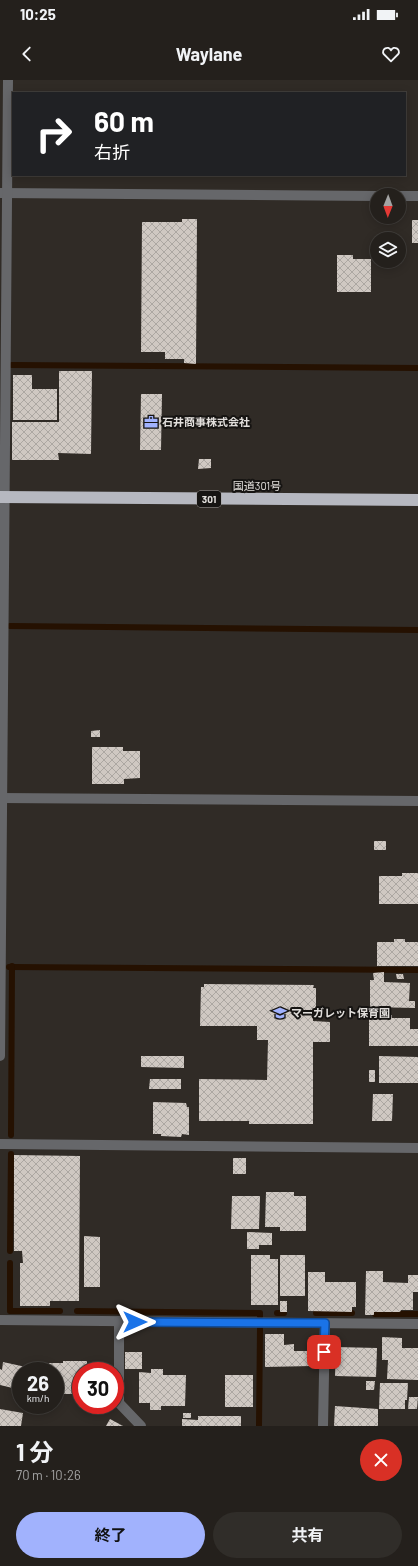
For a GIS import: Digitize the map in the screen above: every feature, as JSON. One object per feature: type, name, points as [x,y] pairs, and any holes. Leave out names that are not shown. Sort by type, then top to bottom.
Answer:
[{"type":"highway","name":"国道301号","points":[[2,497],[418,500]]},
{"type":"street","points":[[0,1056],[3,193],[8,80]]},
{"type":"street","points":[[3,193],[370,196]]},
{"type":"street","points":[[406,196],[418,196]]},
{"type":"street","points":[[1,798],[418,801]]},
{"type":"street","points":[[0,1144],[418,1148]]},
{"type":"street","points":[[0,1320],[418,1324]]},
{"type":"street","points":[[119,1321],[119,1403],[141,1426]]},
{"type":"street","points":[[323,1426],[325,1323]]},
{"type":"building","points":[[182,219],[197,219],[196,364],[184,363],[184,359],[165,359],[165,352],[141,352],[142,222],[182,222]]},
{"type":"building","points":[[412,220],[418,220],[418,243],[412,243]]},
{"type":"building","points":[[337,255],[353,255],[353,259],[370,259],[371,292],[337,292]]},
{"type":"building","points":[[59,371],[92,371],[91,454],[58,453],[59,460],[12,460],[12,422],[59,422]]},
{"type":"building","points":[[13,375],[32,375],[32,389],[57,389],[57,420],[13,420]]},
{"type":"building","points":[[141,394],[162,394],[161,450],[140,450]]},
{"type":"building","points":[[199,459],[211,459],[211,468],[198,469]]},
{"type":"building","points":[[100,730],[100,737],[91,737],[91,731]]},
{"type":"building","points":[[92,747],[123,747],[123,751],[140,751],[140,778],[124,779],[124,784],[92,784]]},
{"type":"building","points":[[374,841],[386,841],[386,850],[374,850]]},
{"type":"building","points":[[402,873],[418,873],[418,904],[379,904],[379,876],[402,876]]},
{"type":"building","points":[[394,939],[405,939],[405,942],[418,942],[418,966],[377,966],[377,942],[394,942]]},
{"type":"building","points":[[384,972],[384,982],[410,983],[409,1001],[415,1001],[415,1008],[370,1007],[370,980],[374,980],[373,973]]},
{"type":"building","points":[[396,974],[403,974],[404,979],[397,979]]},
{"type":"building","points":[[204,984],[314,985],[313,988],[316,988],[316,1017],[313,1017],[313,1021],[330,1022],[330,1042],[313,1042],[313,1124],[249,1124],[249,1121],[199,1121],[199,1079],[267,1080],[268,1040],[257,1040],[257,1026],[200,1026],[201,987],[204,987]]},
{"type":"building","points":[[369,1015],[392,1015],[392,1018],[410,1018],[410,1029],[418,1029],[418,1046],[369,1046]]},
{"type":"building","points":[[141,1056],[184,1056],[184,1068],[141,1067]]},
{"type":"building","points":[[379,1056],[418,1057],[418,1083],[379,1083]]},
{"type":"building","points":[[369,1070],[375,1070],[375,1082],[369,1082]]},
{"type":"building","points":[[150,1079],[181,1079],[181,1089],[149,1089]]},
{"type":"building","points":[[373,1094],[393,1094],[392,1121],[372,1121]]},
{"type":"building","points":[[153,1102],[186,1103],[187,1107],[189,1107],[189,1135],[182,1134],[181,1137],[153,1134]]},
{"type":"building","points":[[14,1155],[80,1156],[79,1301],[50,1301],[50,1306],[20,1306],[20,1263],[23,1263],[22,1251],[14,1251]]},
{"type":"building","points":[[233,1158],[246,1158],[246,1174],[233,1174]]},
{"type":"building","points":[[266,1192],[294,1192],[294,1196],[306,1196],[306,1231],[280,1231],[280,1227],[265,1227]]},
{"type":"building","points":[[232,1196],[260,1196],[259,1229],[231,1229]]},
{"type":"building","points":[[247,1232],[272,1233],[272,1245],[259,1245],[259,1249],[247,1249]]},
{"type":"building","points":[[84,1236],[100,1237],[100,1287],[84,1287]]},
{"type":"building","points":[[251,1255],[270,1255],[270,1259],[278,1259],[278,1305],[251,1305]]},
{"type":"building","points":[[280,1255],[305,1255],[305,1296],[280,1296]]},
{"type":"building","points":[[366,1271],[383,1271],[383,1282],[408,1283],[408,1275],[418,1275],[418,1292],[413,1292],[413,1310],[401,1310],[400,1312],[374,1312],[374,1315],[365,1315]]},
{"type":"building","points":[[308,1272],[325,1272],[325,1282],[356,1282],[356,1307],[352,1307],[352,1312],[308,1311]]},
{"type":"building","points":[[280,1301],[287,1301],[287,1312],[280,1312]]},
{"type":"building","points":[[265,1334],[284,1334],[284,1345],[294,1344],[294,1351],[312,1351],[312,1366],[265,1367]]},
{"type":"building","points":[[382,1337],[402,1338],[402,1348],[418,1348],[418,1380],[387,1379],[388,1360],[382,1360]]},
{"type":"building","points":[[336,1347],[377,1348],[376,1377],[335,1376]]},
{"type":"building","points":[[125,1352],[142,1352],[142,1369],[125,1369]]},
{"type":"building","points":[[87,1361],[72,1362],[72,1394],[64,1394],[63,1362]]},
{"type":"building","points":[[3,1362],[12,1364],[12,1388],[0,1385],[0,1369],[2,1370]]},
{"type":"building","points":[[151,1369],[163,1369],[163,1375],[186,1375],[185,1406],[161,1406],[161,1410],[150,1410],[150,1403],[139,1403],[139,1372],[151,1373]]},
{"type":"building","points":[[225,1375],[253,1375],[253,1407],[225,1407]]},
{"type":"building","points":[[366,1381],[375,1381],[374,1390],[366,1390]]},
{"type":"building","points":[[380,1383],[408,1383],[405,1409],[379,1409]]},
{"type":"building","points":[[409,1397],[418,1397],[417,1409],[408,1409]]},
{"type":"building","points":[[335,1406],[378,1409],[378,1426],[334,1426]]},
{"type":"building","points":[[0,1409],[12,1411],[12,1414],[23,1414],[21,1426],[0,1426]]},
{"type":"building","points":[[183,1413],[191,1413],[191,1418],[183,1418]]},
{"type":"building","points":[[198,1416],[241,1416],[241,1426],[182,1426],[182,1419],[198,1420]]},
{"type":"building","points":[[110,1419],[123,1426],[106,1426]]},
{"type":"waterway","points":[[12,365],[418,368]]},
{"type":"waterway","points":[[10,626],[418,630]]},
{"type":"waterway","points":[[11,1135],[12,966]]},
{"type":"waterway","points":[[9,967],[418,970]]},
{"type":"waterway","points":[[10,1251],[11,1154]]},
{"type":"waterway","points":[[10,1263],[10,1311],[60,1311]]},
{"type":"waterway","points":[[77,1311],[260,1313],[260,1316]]},
{"type":"waterway","points":[[277,1313],[284,1313]]},
{"type":"waterway","points":[[316,1313],[352,1313]]},
{"type":"waterway","points":[[375,1314],[418,1314]]},
{"type":"waterway","points":[[259,1426],[260,1329]]},
{"type":"place","name":"石井商事株式会社","points":[[151,422]]},
{"type":"place","name":"マーガレット保育園","points":[[280,1013]]},
{"type":"route","points":[[135,1322],[325,1323],[324,1352]]}]
